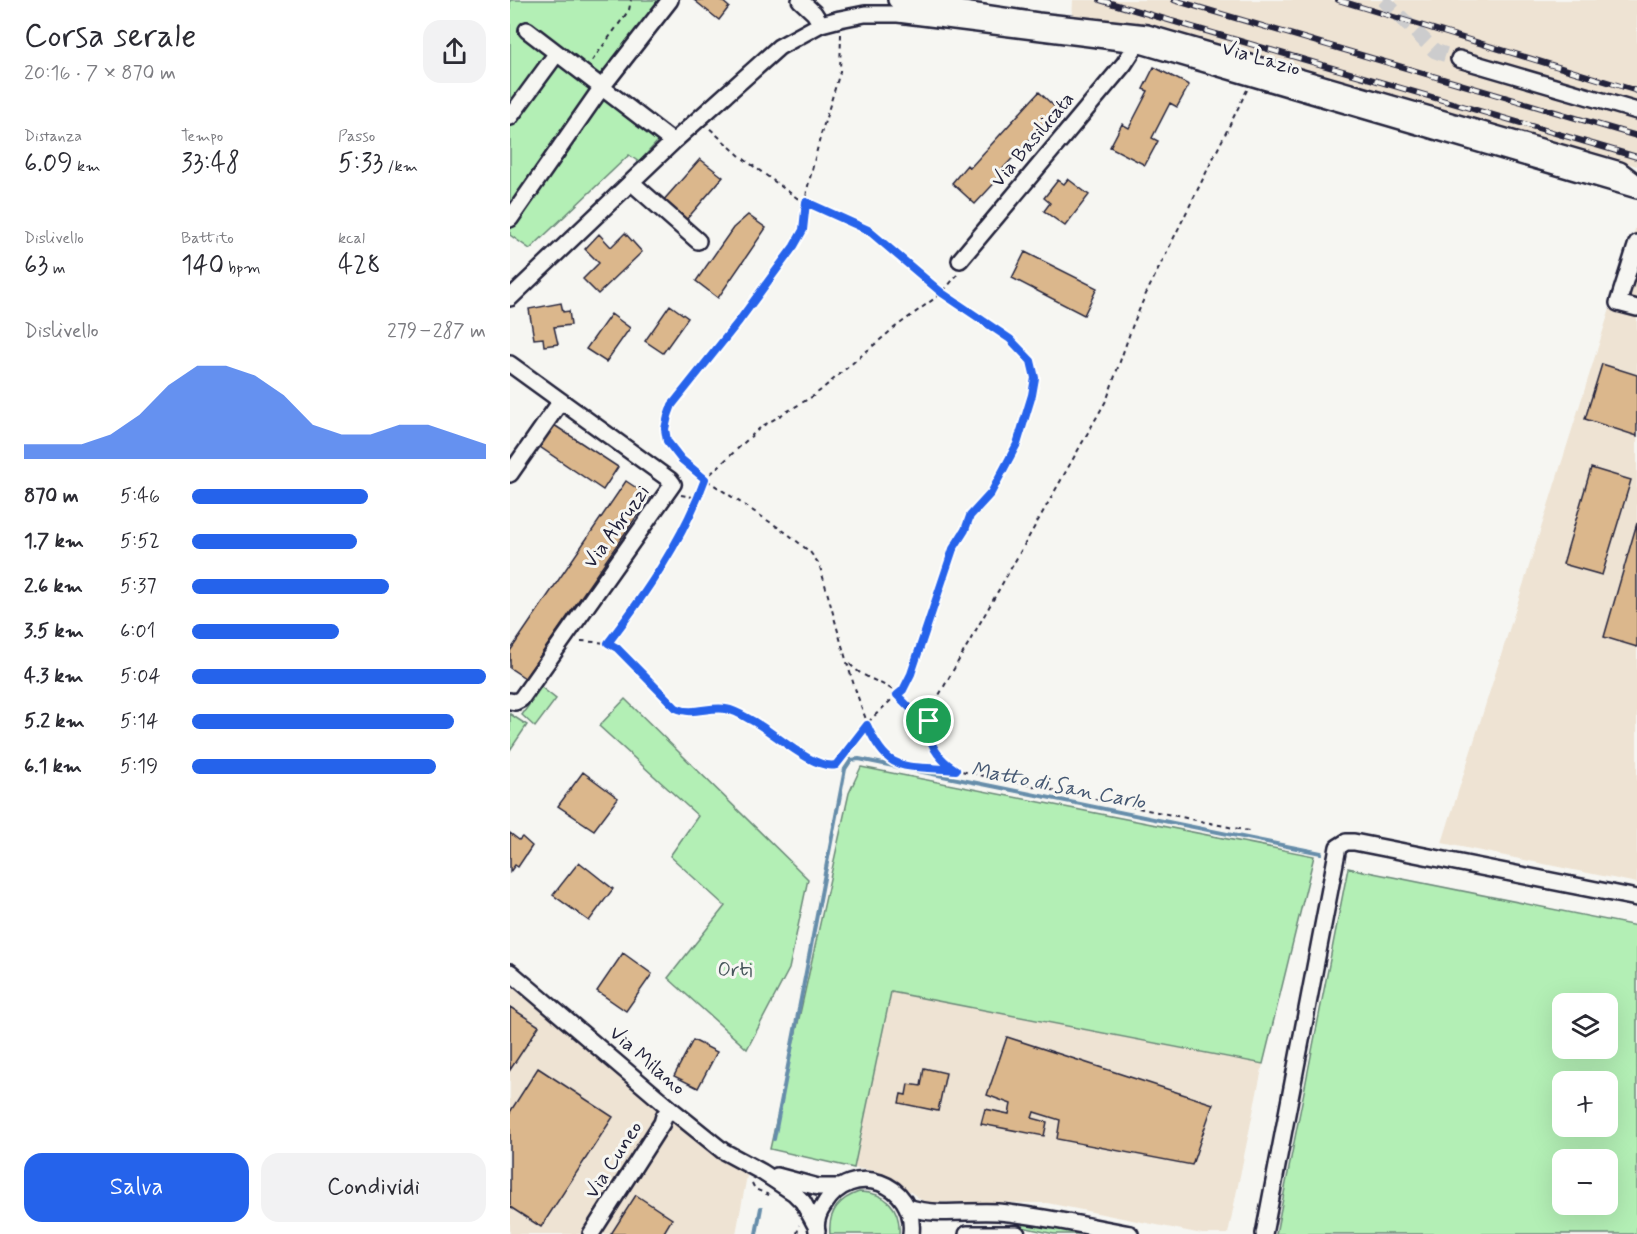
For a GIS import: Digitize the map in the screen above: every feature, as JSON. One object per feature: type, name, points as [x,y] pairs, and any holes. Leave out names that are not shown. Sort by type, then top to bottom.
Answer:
[{"type":"street","points":[[510,219],[602,87],[670,0]]},
{"type":"street","points":[[800,0],[814,13],[821,24]]},
{"type":"street","points":[[896,0],[1038,21],[1147,33],[1620,170],[1637,183]]},
{"type":"street","name":"Via Lazio","points":[[840,19],[865,15],[898,14],[1137,45],[1637,190]]},
{"type":"street","points":[[510,298],[673,142],[779,47],[821,24],[840,19]]},
{"type":"street","points":[[527,30],[673,142]]},
{"type":"street","name":"Via Basilicata","points":[[960,260],[1124,64],[1137,45]]},
{"type":"street","points":[[510,117],[558,53]]},
{"type":"street","points":[[1459,59],[1637,111]]},
{"type":"street","points":[[631,182],[698,241]]},
{"type":"street","points":[[1637,243],[1618,303],[1637,309]]},
{"type":"street","name":"Via Abruzzi","points":[[510,364],[673,484],[521,699],[515,702],[510,701]]},
{"type":"street","points":[[510,474],[561,401]]},
{"type":"street","points":[[1264,1234],[1338,847],[1346,842],[1354,842],[1637,898]]},
{"type":"street","name":"Via Milano","points":[[510,972],[723,1151],[762,1172],[804,1202],[817,1230]]},
{"type":"street","name":"Via Cuneo","points":[[591,1234],[662,1123],[664,1116],[672,1110]]},
{"type":"street","name":"Via Milano","points":[[762,1172],[818,1187],[840,1187],[851,1181],[868,1179],[890,1188],[908,1207]]},
{"type":"street","points":[[817,1230],[819,1216],[828,1197],[840,1187]]},
{"type":"street","points":[[911,1234],[908,1207],[940,1214],[991,1212],[1029,1215],[1130,1234]]},
{"type":"street","points":[[967,1234],[1017,1234]]},
{"type":"path","points":[[583,73],[629,10],[632,0]]},
{"type":"path","points":[[840,19],[840,72],[807,190],[803,230],[794,246],[739,321],[672,405],[665,429],[667,441],[681,459],[705,479],[788,534],[810,552],[819,564],[867,725],[879,749],[891,762],[916,767],[956,770],[1253,832]]},
{"type":"path","points":[[956,770],[942,762],[929,736],[929,721],[938,697],[1107,399],[1145,296],[1252,78]]},
{"type":"path","points":[[563,639],[608,643],[617,648],[676,708],[686,712],[726,709],[752,720],[811,760],[829,766],[836,765],[867,725],[903,690],[911,674],[953,549],[965,530],[970,516],[991,493],[1017,444],[1032,395],[1035,378],[1031,361],[1010,339],[942,293],[868,230],[806,202],[772,181],[717,136],[699,118]]},
{"type":"path","points":[[608,643],[636,607],[691,513],[705,479],[761,427],[815,395],[894,328],[942,293],[958,272],[960,260]]},
{"type":"path","points":[[848,662],[857,672],[892,690],[910,708],[929,721]]},
{"type":"shaded area","points":[[1073,0],[1637,0],[1637,166],[1160,28],[1072,21]]},
{"type":"shaded area","points":[[1637,223],[1637,883],[1442,843]]},
{"type":"shaded area","points":[[510,972],[749,1165],[736,1234],[510,1234]]},
{"type":"shaded area","points":[[891,992],[1263,1064],[1228,1234],[1202,1234],[1047,1203],[924,1202],[892,1178],[875,1171],[854,1168]]},
{"type":"green space","points":[[510,0],[659,0],[510,207]]},
{"type":"green space","points":[[605,96],[658,141],[639,162],[629,155],[530,249],[510,235],[510,227]]},
{"type":"green space","points":[[541,687],[556,699],[535,727],[522,715]]},
{"type":"green space","name":"Orti","points":[[625,699],[808,879],[789,969],[747,1049],[668,978],[725,906],[670,856],[698,816],[599,726]]},
{"type":"green space","points":[[510,714],[527,725],[510,750]]},
{"type":"green space","points":[[861,767],[1314,856],[1263,1064],[891,992],[854,1168],[770,1149],[849,793]]},
{"type":"green space","points":[[1348,868],[1637,926],[1637,1234],[1276,1234]]},
{"type":"green space","points":[[859,1192],[876,1195],[889,1203],[897,1216],[899,1234],[830,1234],[831,1219],[836,1207],[845,1198]]},
{"type":"green space","points":[[1024,1221],[1088,1234],[1054,1234],[1022,1227]]},
{"type":"building","points":[[694,0],[721,0],[729,7],[719,20]]},
{"type":"building","points":[[1154,67],[1189,85],[1177,107],[1170,103],[1152,138],[1158,141],[1145,165],[1110,147],[1122,124],[1129,128],[1148,91],[1143,89]]},
{"type":"building","points":[[1039,92],[1057,109],[999,173],[1002,175],[975,204],[952,183],[967,165],[970,168]]},
{"type":"building","points":[[700,159],[723,177],[686,220],[662,202]]},
{"type":"building","points":[[1068,179],[1089,195],[1065,226],[1044,211],[1050,203],[1044,198],[1058,180],[1064,184]]},
{"type":"building","points":[[748,215],[766,228],[718,298],[696,281],[733,228]]},
{"type":"building","points":[[625,233],[642,252],[598,294],[583,279],[599,263],[585,249],[599,234],[611,247]]},
{"type":"building","points":[[1025,252],[1097,288],[1084,315],[1012,278]]},
{"type":"building","points":[[561,303],[563,312],[569,311],[571,325],[554,327],[558,344],[544,346],[543,338],[534,339],[529,309]]},
{"type":"building","points":[[670,305],[688,318],[663,353],[645,341]]},
{"type":"building","points":[[611,314],[630,328],[606,362],[586,349]]},
{"type":"building","points":[[1602,364],[1637,375],[1637,436],[1585,419]]},
{"type":"building","points":[[551,423],[618,467],[603,490],[537,445]]},
{"type":"building","points":[[1591,468],[1631,480],[1602,575],[1563,564]]},
{"type":"building","points":[[626,481],[650,497],[525,678],[510,668],[510,651]]},
{"type":"building","points":[[1637,523],[1637,647],[1604,637]]},
{"type":"building","points":[[583,772],[618,798],[594,830],[558,806]]},
{"type":"building","points":[[510,833],[519,840],[522,837],[532,846],[518,867],[515,865],[510,872]]},
{"type":"building","points":[[579,862],[613,889],[589,921],[553,895]]},
{"type":"building","points":[[623,953],[652,974],[626,1011],[597,991]]},
{"type":"building","points":[[510,1007],[539,1026],[510,1070]]},
{"type":"building","points":[[1007,1037],[1213,1104],[1192,1165],[1057,1139],[1060,1120],[1034,1112],[1032,1118],[1047,1122],[1044,1136],[981,1124],[985,1109],[1009,1114],[1011,1104],[987,1095]]},
{"type":"building","points":[[693,1040],[717,1052],[698,1088],[674,1076]]},
{"type":"building","points":[[538,1068],[613,1117],[541,1227],[510,1207],[510,1112]]},
{"type":"building","points":[[924,1068],[946,1073],[938,1111],[899,1103],[901,1094],[906,1095],[908,1084],[921,1086]]},
{"type":"building","points":[[636,1195],[672,1219],[663,1234],[611,1234]]},
{"type":"waterway","name":"Matto di San Carlo","points":[[774,1139],[845,769],[851,760],[859,759],[1321,853]]},
{"type":"waterway","name":"Matto di San Carlo","points":[[756,1234],[761,1208]]},
{"type":"tunnel","points":[[1383,0],[1435,51],[1459,59]]},
{"type":"railway","points":[[1100,0],[1637,157]]},
{"type":"railway","points":[[1174,0],[1637,136]]},
{"type":"railway","points":[[1338,0],[1637,91]]},
{"type":"route","points":[[806,202],[868,230],[942,293],[1010,339],[1031,361],[1035,378],[1017,444],[991,493],[970,516],[965,530],[953,549],[908,682],[897,695],[910,708],[929,721],[929,736],[935,752],[942,762],[956,770],[899,765],[891,762],[874,742],[867,725],[836,765],[829,766],[811,760],[752,720],[726,709],[686,712],[676,708],[617,648],[608,643],[636,607],[691,513],[705,479],[681,459],[667,441],[665,429],[672,405],[739,321],[794,246],[803,230],[806,202]]}]
